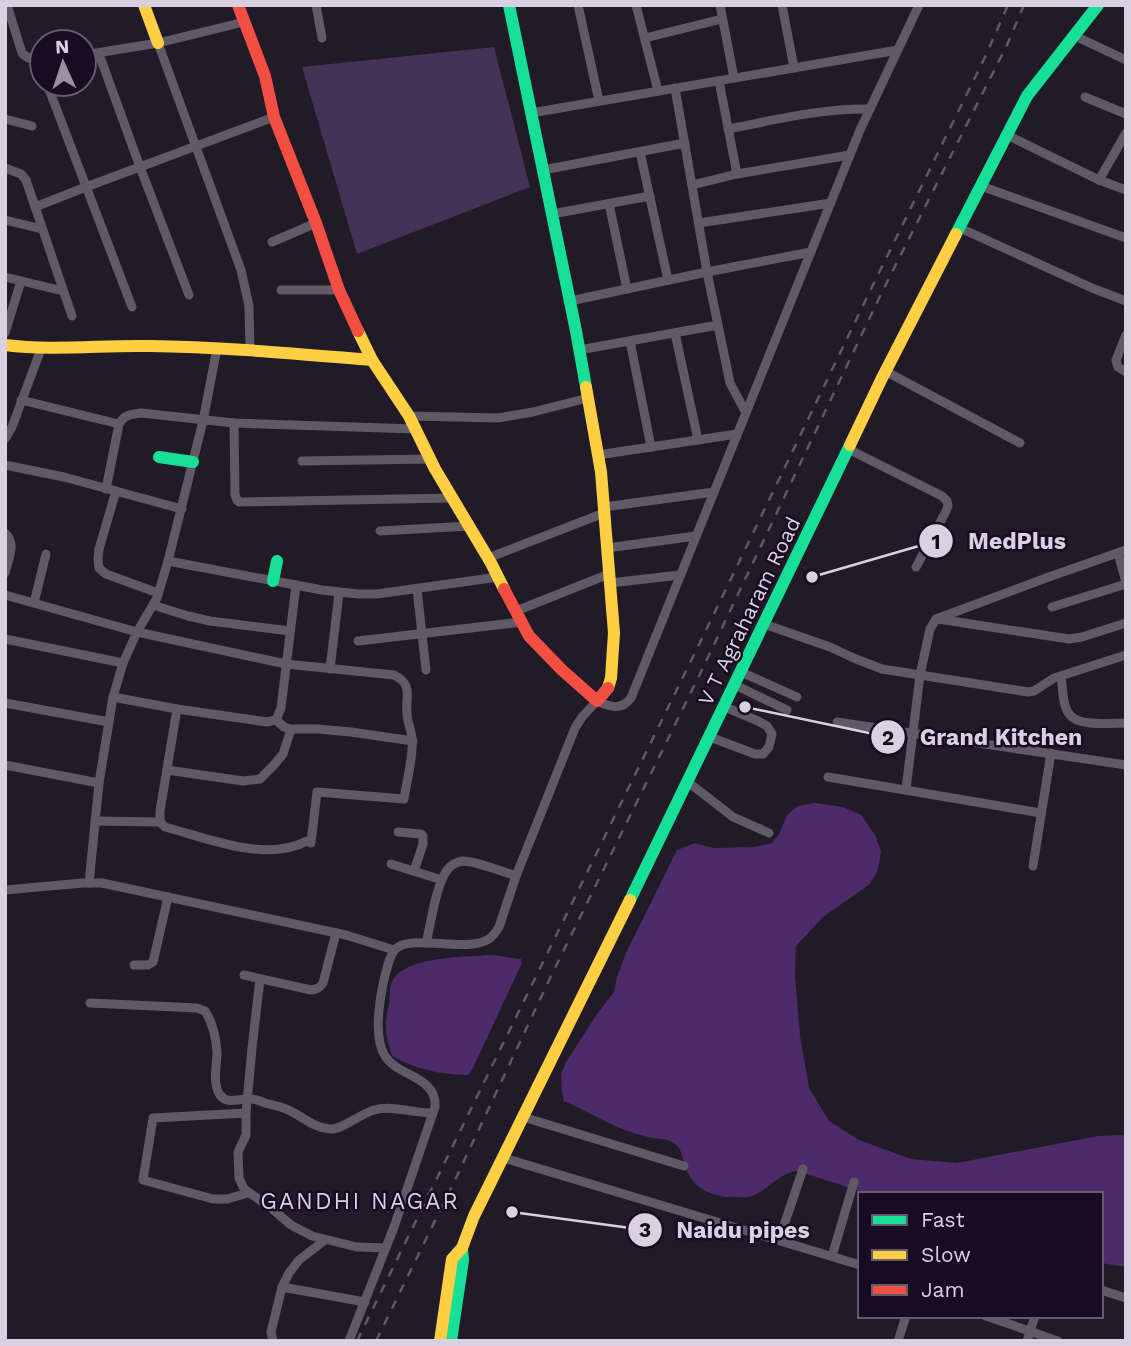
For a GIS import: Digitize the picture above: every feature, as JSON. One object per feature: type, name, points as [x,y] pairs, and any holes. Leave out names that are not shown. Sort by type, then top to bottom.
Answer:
[{"type":"street","points":[[19,5],[7,9],[22,53],[28,57]]},
{"type":"street","points":[[144,5],[244,280],[249,306],[250,350]]},
{"type":"street","points":[[238,5],[265,76],[274,117],[339,290],[372,360],[409,416],[430,459],[488,558],[529,636],[597,701],[611,707],[625,704],[631,698],[850,155],[919,5]]},
{"type":"street","points":[[316,5],[322,38]]},
{"type":"street","points":[[349,1341],[386,1248],[436,1101],[426,1084],[393,1066],[384,1056],[379,1041],[378,1012],[390,959],[399,946],[412,943],[469,944],[492,937],[499,927],[516,876],[575,728],[608,688],[611,678],[614,633],[598,455],[510,5]]},
{"type":"street","points":[[578,5],[600,102]]},
{"type":"street","points":[[636,5],[659,91]]},
{"type":"street","points":[[720,5],[734,78]]},
{"type":"street","points":[[782,5],[794,68]]},
{"type":"street","name":"V T Agraharam Road","points":[[440,1341],[452,1259],[461,1248],[474,1216],[710,737],[886,371],[1027,96],[1098,5]]},
{"type":"street","points":[[645,38],[722,19]]},
{"type":"street","points":[[190,295],[99,54],[244,22]]},
{"type":"street","points":[[1075,36],[1126,60]]},
{"type":"street","points":[[531,113],[898,50]]},
{"type":"street","points":[[719,80],[737,174]]},
{"type":"street","points":[[675,88],[730,383],[746,413]]},
{"type":"street","points":[[1085,97],[1126,114]]},
{"type":"street","points":[[52,98],[132,307]]},
{"type":"street","points":[[729,129],[840,108],[870,109]]},
{"type":"street","points":[[35,207],[274,117]]},
{"type":"street","points":[[5,119],[32,126]]},
{"type":"street","points":[[1099,180],[1126,133]]},
{"type":"street","points":[[1007,135],[1099,180],[1126,190]]},
{"type":"street","points":[[543,170],[684,143]]},
{"type":"street","points":[[640,152],[668,280]]},
{"type":"street","points":[[692,185],[737,174],[850,155]]},
{"type":"street","points":[[5,168],[24,177],[72,316]]},
{"type":"street","points":[[981,186],[1126,239]]},
{"type":"street","points":[[552,214],[650,196]]},
{"type":"street","points":[[699,223],[831,202]]},
{"type":"street","points":[[609,204],[627,289]]},
{"type":"street","points":[[5,220],[42,229]]},
{"type":"street","points":[[272,242],[316,223]]},
{"type":"street","points":[[960,228],[1126,301]]},
{"type":"street","points":[[570,301],[811,252]]},
{"type":"street","points":[[5,277],[63,291]]},
{"type":"street","points":[[5,333],[21,281]]},
{"type":"street","points":[[281,290],[339,290]]},
{"type":"street","points":[[579,350],[718,325]]},
{"type":"street","points":[[675,333],[698,440]]},
{"type":"street","points":[[1126,335],[1116,360],[1118,367],[1126,372]]},
{"type":"street","points":[[630,341],[651,447]]},
{"type":"street","points":[[5,345],[41,349],[105,346],[217,348],[372,360]]},
{"type":"street","points":[[89,883],[99,783],[113,697],[123,663],[158,593],[169,561],[203,421],[217,348]]},
{"type":"street","points":[[5,439],[41,349]]},
{"type":"street","points":[[886,371],[1020,443]]},
{"type":"street","points":[[409,416],[506,417],[588,398]]},
{"type":"street","points":[[21,400],[119,424]]},
{"type":"street","points":[[158,593],[106,574],[99,568],[99,549],[111,490],[119,424],[126,416],[141,413],[234,423],[415,429]]},
{"type":"street","points":[[234,423],[235,495],[239,502],[453,498]]},
{"type":"street","points":[[598,455],[737,434]]},
{"type":"street","points":[[848,449],[942,496],[947,501],[946,511],[916,567]]},
{"type":"street","points":[[159,457],[193,462]]},
{"type":"street","points":[[302,461],[430,459]]},
{"type":"street","points":[[5,465],[64,477],[182,509]]},
{"type":"street","points":[[488,558],[604,510],[714,492]]},
{"type":"street","points":[[380,531],[469,526]]},
{"type":"street","points":[[5,533],[9,535],[12,543],[5,573]]},
{"type":"street","points":[[607,548],[696,536]]},
{"type":"street","points":[[906,789],[920,675],[930,629],[936,619],[1122,552],[1126,583],[1052,607]]},
{"type":"street","points":[[34,603],[46,554]]},
{"type":"street","points":[[169,561],[339,593],[377,594],[498,577]]},
{"type":"street","points":[[273,581],[277,561]]},
{"type":"street","points":[[358,641],[422,635],[519,617],[609,579],[680,575]]},
{"type":"street","points":[[276,720],[281,708],[296,585]]},
{"type":"street","points":[[417,589],[426,670]]},
{"type":"street","points":[[330,669],[339,593]]},
{"type":"street","points":[[5,595],[137,632],[286,664],[394,675],[406,685],[406,711],[413,741],[404,799],[317,792],[311,843],[307,841],[284,850],[259,851],[165,827],[160,822],[95,821]]},
{"type":"street","points":[[156,606],[210,621],[290,631]]},
{"type":"street","points":[[936,619],[1069,639],[1126,623]]},
{"type":"street","points":[[764,624],[830,646],[883,669],[1028,692],[1061,676],[1126,655]]},
{"type":"street","points":[[5,639],[123,663]]},
{"type":"street","points":[[741,672],[797,697]]},
{"type":"street","points":[[1061,676],[1066,706],[1075,719],[1096,723],[1126,723]]},
{"type":"street","points":[[735,685],[787,710]]},
{"type":"street","points":[[113,697],[267,722],[276,720]]},
{"type":"street","points":[[5,703],[109,722]]},
{"type":"street","points":[[710,737],[755,754],[763,754],[769,747],[772,734],[767,726],[724,707]]},
{"type":"street","points":[[160,822],[177,709]]},
{"type":"street","points":[[276,720],[291,729],[351,732],[413,741]]},
{"type":"street","points":[[838,722],[1126,765]]},
{"type":"street","points":[[167,770],[243,781],[256,780],[284,754],[291,729]]},
{"type":"street","points":[[1033,866],[1051,753]]},
{"type":"street","points":[[5,765],[99,783]]},
{"type":"street","points":[[828,777],[1041,813]]},
{"type":"street","points":[[688,782],[733,817],[769,833]]},
{"type":"street","points":[[398,832],[423,836],[414,871]]},
{"type":"street","points":[[426,943],[442,880],[452,865],[463,861],[516,876]]},
{"type":"street","points":[[391,864],[442,880]]},
{"type":"street","points":[[5,890],[89,883],[122,887],[336,933],[394,950]]},
{"type":"street","points":[[134,965],[148,965],[153,962],[168,897]]},
{"type":"street","points":[[244,975],[311,990],[320,988],[336,933]]},
{"type":"street","points":[[260,979],[246,1135],[238,1152],[240,1184],[248,1193],[302,1232],[325,1240],[370,1249],[386,1248]]},
{"type":"street","points":[[90,1003],[197,1008],[205,1011],[217,1050],[217,1089],[224,1099],[232,1101],[248,1098],[286,1109],[313,1124],[331,1130],[383,1108],[432,1113]]},
{"type":"street","points":[[246,1113],[153,1118],[143,1180],[212,1199],[228,1199],[248,1193]]},
{"type":"street","points":[[523,1117],[684,1166]]},
{"type":"street","points":[[504,1158],[858,1264]]},
{"type":"street","points":[[779,1240],[803,1169]]},
{"type":"street","points":[[832,1256],[855,1182]]},
{"type":"street","points":[[273,1341],[271,1332],[282,1287],[289,1273],[299,1260],[325,1240]]},
{"type":"street","name":"V T Agraharam Road","points":[[451,1341],[463,1260],[461,1248]]},
{"type":"street","points":[[282,1287],[365,1302]]},
{"type":"street","points":[[1103,1291],[1126,1298]]},
{"type":"street","points":[[898,1341],[905,1318]]},
{"type":"street","points":[[990,1318],[1029,1336],[1058,1341]]},
{"type":"street","points":[[1029,1336],[1034,1318]]},
{"type":"shaded area","points":[[494,47],[530,187],[357,254],[302,67]]},
{"type":"shaded area","points":[[815,803],[843,807],[861,815],[875,835],[881,851],[878,870],[870,884],[823,917],[796,946],[795,976],[800,1036],[809,1088],[829,1121],[859,1140],[911,1159],[957,1163],[1098,1136],[1126,1135],[1126,1267],[1103,1263],[1103,1192],[863,1192],[798,1171],[785,1174],[752,1196],[721,1196],[707,1192],[695,1183],[687,1171],[680,1149],[674,1143],[626,1131],[564,1101],[561,1074],[566,1062],[614,992],[626,953],[677,850],[695,843],[713,848],[755,847],[772,843],[787,815],[798,806]]},
{"type":"shaded area","points":[[492,955],[521,959],[522,963],[468,1075],[429,1070],[392,1056],[386,1024],[390,988],[394,978],[412,965],[454,957]]},
{"type":"railway","points":[[357,1341],[711,620],[1008,5]]},
{"type":"railway","points":[[376,1341],[882,292],[1007,45],[1024,5]]},
{"type":"traffic: fast","points":[[509,5],[586,387]]},
{"type":"traffic: fast","points":[[956,234],[1027,96],[1098,5]]},
{"type":"traffic: fast","points":[[630,900],[850,445]]},
{"type":"traffic: fast","points":[[159,457],[193,462]]},
{"type":"traffic: fast","points":[[273,581],[277,561]]},
{"type":"traffic: fast","points":[[451,1341],[463,1260],[462,1248]]},
{"type":"traffic: slow","points":[[144,5],[158,43]]},
{"type":"traffic: slow","points":[[850,445],[956,234]]},
{"type":"traffic: slow","points":[[358,331],[372,360],[409,416],[435,469],[504,589]]},
{"type":"traffic: slow","points":[[5,345],[41,348],[205,348],[372,360]]},
{"type":"traffic: slow","points":[[586,387],[601,472],[614,633],[608,688]]},
{"type":"traffic: slow","points":[[440,1341],[452,1259],[462,1248],[474,1216],[630,900]]},
{"type":"traffic: jam","points":[[238,5],[265,76],[274,117],[339,290],[358,331]]},
{"type":"traffic: jam","points":[[504,589],[529,636],[562,670],[597,701],[608,688]]},
{"type":"place","name":"MedPlus","points":[[812,577]]},
{"type":"place","name":"Grand Kitchen","points":[[745,707]]},
{"type":"place","name":"Naidu pipes","points":[[512,1212]]},
{"type":"district","name":"GANDHI NAGAR","points":[[360,1201]]}]
